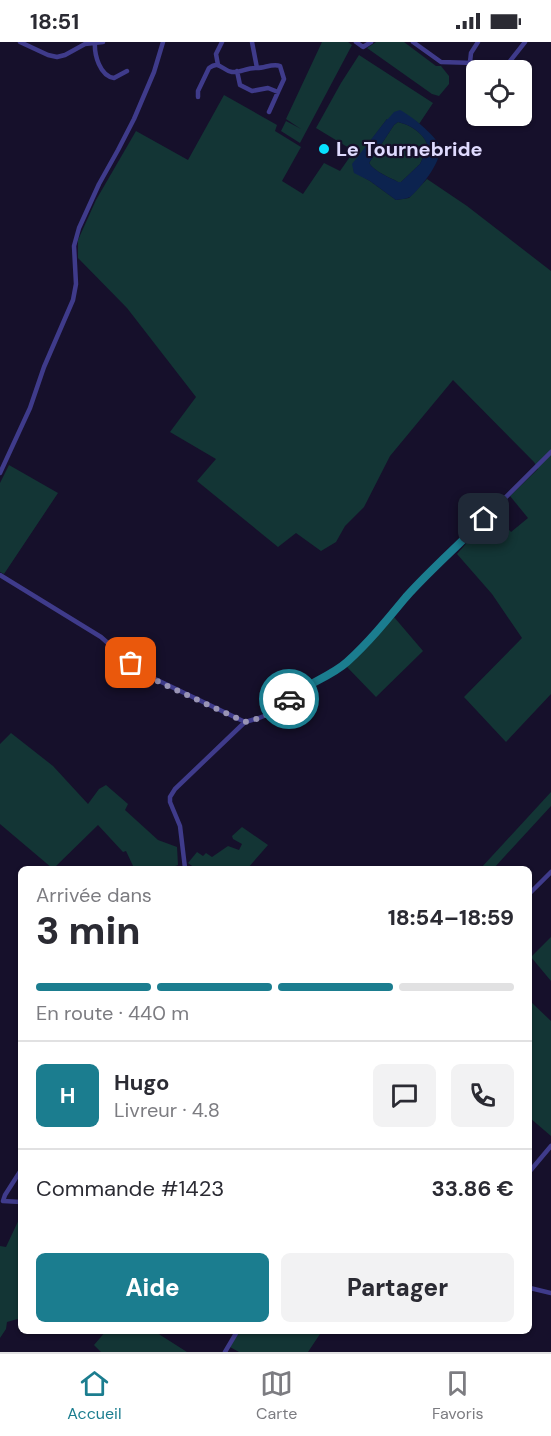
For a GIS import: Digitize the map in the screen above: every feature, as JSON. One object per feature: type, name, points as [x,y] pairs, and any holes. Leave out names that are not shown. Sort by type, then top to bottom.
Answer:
[{"type":"street","points":[[20,42],[57,57],[85,44],[103,42]]},
{"type":"street","points":[[0,473],[30,408],[44,367],[73,300],[76,284],[74,246],[79,228],[99,184],[134,120],[153,75],[163,42]]},
{"type":"street","points":[[218,65],[216,56],[222,42]]},
{"type":"street","points":[[252,42],[257,68]]},
{"type":"street","points":[[356,42],[363,47],[371,42]]},
{"type":"street","points":[[413,42],[441,62],[466,63]]},
{"type":"street","points":[[470,60],[472,51],[478,42]]},
{"type":"street","points":[[511,60],[525,42]]},
{"type":"street","points":[[95,43],[95,56],[108,76],[114,78],[127,71]]},
{"type":"street","points":[[198,97],[198,91],[209,68],[213,65],[218,65],[231,72],[278,65],[281,67],[284,79],[269,112]]},
{"type":"street","points":[[237,71],[240,85],[250,90],[268,88],[278,92]]},
{"type":"street","points":[[185,866],[180,823],[170,804],[170,797],[185,779],[245,722],[274,712],[299,690],[332,673],[348,661],[379,630],[407,596],[551,452]]},
{"type":"street","points":[[0,575],[104,639],[128,661],[153,678],[245,722]]},
{"type":"street","points":[[532,891],[551,872]]},
{"type":"street","points":[[532,1169],[551,1146]]},
{"type":"street","points":[[1,1201],[18,1175]]},
{"type":"street","points":[[1,1201],[18,1202]]},
{"type":"street","points":[[532,1288],[551,1293]]},
{"type":"street","points":[[225,1352],[236,1334]]},
{"type":"green space","points":[[322,42],[348,42],[352,45],[300,143],[281,131],[286,121],[301,129],[286,119]]},
{"type":"green space","points":[[376,42],[404,42],[436,66],[441,66],[449,76],[449,84],[439,96],[432,94],[367,48]]},
{"type":"green space","points":[[359,55],[433,103],[419,124],[416,121],[387,119],[353,164],[354,172],[396,200],[409,198],[427,179],[467,206],[551,271],[551,694],[506,742],[464,697],[522,638],[492,594],[457,554],[493,513],[511,532],[528,518],[510,496],[538,469],[534,462],[453,380],[390,456],[364,507],[345,526],[336,542],[321,551],[296,533],[278,547],[197,481],[216,459],[170,432],[196,397],[127,308],[78,258],[78,240],[96,200],[136,131],[188,160],[224,95],[277,125],[275,131],[301,147],[282,181],[303,194],[324,163],[340,171],[354,151],[316,128]]},
{"type":"green space","points":[[398,122],[417,131],[424,138],[428,147],[420,164],[401,182],[382,174],[369,163]]},
{"type":"green space","points":[[9,465],[58,493],[4,574],[0,572],[0,483]]},
{"type":"green space","points":[[394,617],[423,651],[376,697],[347,667]]},
{"type":"green space","points":[[11,733],[53,766],[88,804],[99,789],[106,785],[128,804],[125,810],[158,840],[177,847],[178,865],[133,866],[126,851],[123,852],[98,825],[56,866],[50,866],[0,824],[0,744]]},
{"type":"green space","points":[[551,792],[551,806],[496,866],[483,866]]},
{"type":"green space","points":[[242,827],[268,845],[250,866],[192,866],[188,863],[197,852],[203,856],[206,853],[212,857],[228,846],[239,850],[242,844],[232,836]]},
{"type":"green space","points":[[551,937],[551,981],[532,958]]},
{"type":"green space","points":[[532,1003],[551,1021],[551,1136],[532,1120]]},
{"type":"green space","points":[[18,1221],[18,1319],[7,1322],[6,1329],[0,1338],[0,1246],[6,1247]]},
{"type":"green space","points":[[103,1334],[159,1334],[187,1352],[101,1352],[94,1345]]},
{"type":"green space","points":[[238,1334],[320,1334],[308,1352],[239,1352],[230,1347]]},
{"type":"water","points":[[400,110],[421,125],[439,145],[440,151],[435,165],[420,187],[410,197],[396,200],[370,181],[354,173],[352,164],[394,112]],"holes":[[[398,122],[421,134],[428,147],[420,164],[401,182],[398,182],[378,172],[369,163],[394,125]]]},
{"type":"way so far","points":[[131,663],[159,682],[245,722],[270,714],[289,699]]},
{"type":"place","name":"Le Tournebride","points":[[324,149]]},
{"type":"route","points":[[289,699],[303,688],[332,673],[354,655],[379,630],[407,596],[484,519]]}]
